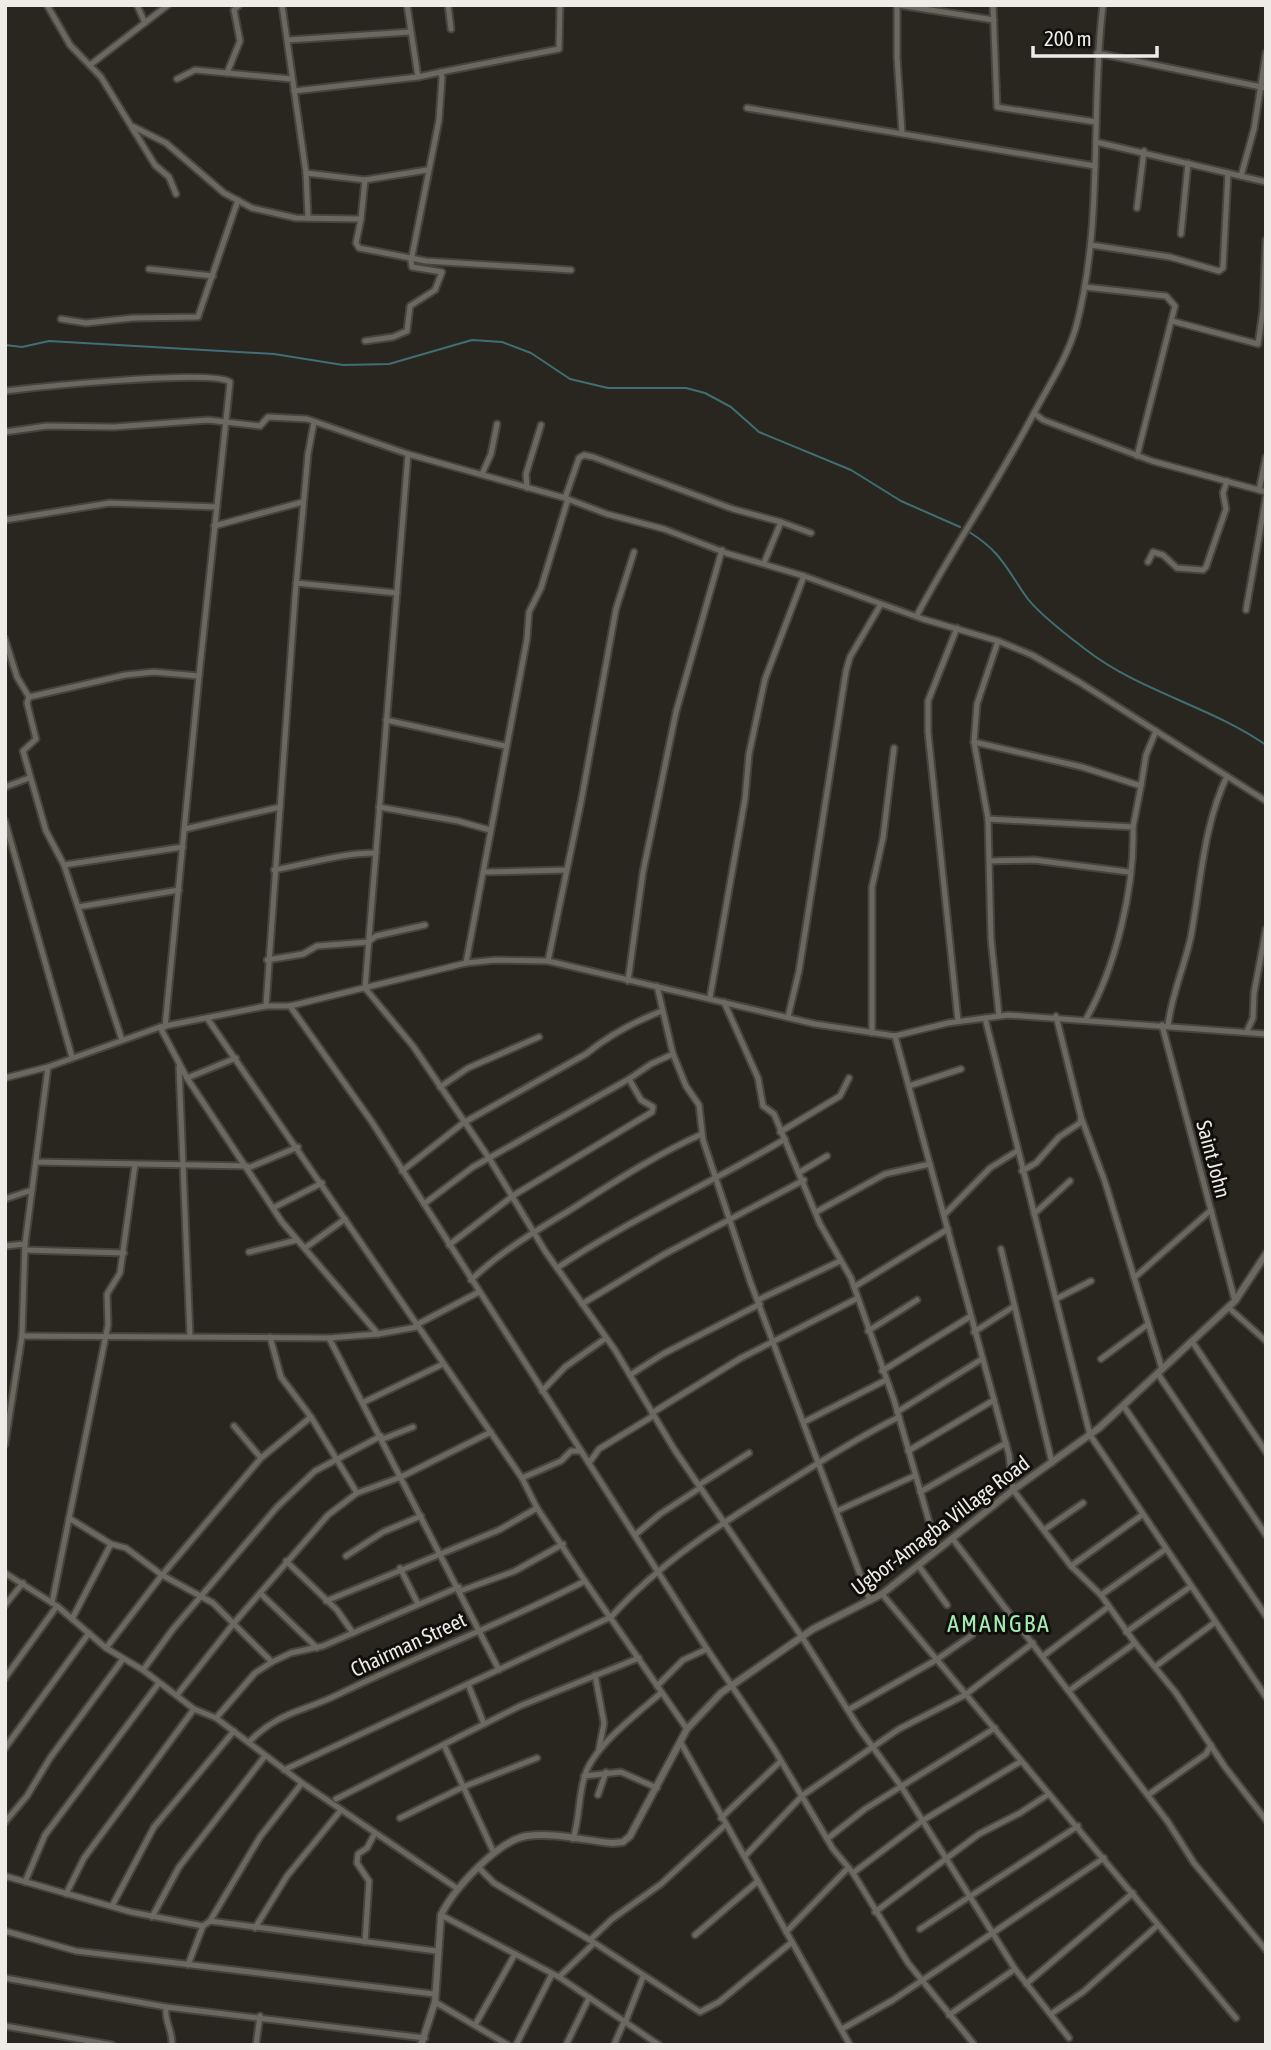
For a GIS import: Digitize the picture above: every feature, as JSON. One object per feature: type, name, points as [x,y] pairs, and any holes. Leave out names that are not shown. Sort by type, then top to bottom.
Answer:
[{"type":"street","points":[[47,5],[70,45],[90,65],[155,165],[169,177],[176,194]]},
{"type":"street","points":[[137,5],[145,23]]},
{"type":"street","points":[[90,65],[169,5]]},
{"type":"street","points":[[227,73],[240,41],[234,10],[239,5]]},
{"type":"street","points":[[282,5],[306,173],[308,218]]},
{"type":"street","points":[[407,5],[418,77]]},
{"type":"street","points":[[448,5],[451,29]]},
{"type":"street","points":[[294,91],[418,77],[559,49],[559,5]]},
{"type":"street","points":[[902,133],[897,58],[898,5],[994,20]]},
{"type":"street","points":[[993,5],[997,107],[1096,122]]},
{"type":"street","points":[[917,615],[1034,413],[1070,342],[1085,287],[1090,245],[1096,142],[1097,53],[1102,5]]},
{"type":"street","points":[[288,40],[410,32]]},
{"type":"street","points":[[1097,53],[1262,87]]},
{"type":"street","points":[[1241,176],[1254,129],[1266,53]]},
{"type":"street","points":[[177,79],[195,70],[292,79]]},
{"type":"street","points":[[365,341],[393,337],[407,331],[410,306],[435,290],[442,272],[412,267],[427,170],[439,120],[441,72]]},
{"type":"street","points":[[747,108],[1095,166]]},
{"type":"street","points":[[132,126],[166,143],[224,192],[270,214],[361,219]]},
{"type":"street","points":[[1096,142],[1144,151],[1266,182]]},
{"type":"street","points":[[1137,208],[1144,151]]},
{"type":"street","points":[[1181,234],[1188,163]]},
{"type":"street","points":[[306,173],[365,180],[427,170]]},
{"type":"street","points":[[1090,245],[1170,257],[1219,271],[1223,268],[1228,173]]},
{"type":"street","points":[[365,180],[357,246],[426,261],[497,264],[542,271],[571,270]]},
{"type":"street","points":[[61,319],[86,323],[133,318],[196,318],[204,306],[238,200]]},
{"type":"street","points":[[1258,344],[1263,310],[1266,240]]},
{"type":"street","points":[[149,269],[213,276]]},
{"type":"street","points":[[1085,287],[1166,296],[1175,306],[1137,456]]},
{"type":"street","points":[[1172,321],[1266,346]]},
{"type":"street","points":[[5,391],[223,377],[230,382],[179,890],[162,1027],[187,1078],[273,1208],[378,1334]]},
{"type":"street","points":[[1034,413],[1043,421],[1137,456],[1266,494],[1246,610]]},
{"type":"street","points":[[5,432],[47,426],[114,427],[208,420],[260,426],[268,417],[276,415],[314,422],[408,454],[567,499],[1032,654],[1266,801]]},
{"type":"street","points":[[265,1006],[296,583],[314,422]]},
{"type":"street","points":[[482,474],[491,454],[497,424]]},
{"type":"street","points":[[527,488],[526,474],[541,425]]},
{"type":"street","points":[[408,454],[365,988],[413,1046],[514,1195],[558,1268],[630,1375],[652,1415],[802,1637],[873,1749],[901,1786],[1015,1969],[1069,2038]]},
{"type":"street","points":[[466,962],[527,639],[526,623],[541,588],[579,458],[584,456],[811,533]]},
{"type":"street","points":[[1259,490],[1266,457]]},
{"type":"street","points":[[1148,562],[1153,552],[1163,555],[1177,568],[1203,570],[1206,567],[1226,509],[1223,493],[1227,481]]},
{"type":"street","points":[[214,526],[303,502]]},
{"type":"street","points":[[5,520],[110,503],[216,507]]},
{"type":"street","points":[[764,563],[781,522]]},
{"type":"street","points":[[628,981],[643,872],[676,712],[722,550]]},
{"type":"street","points":[[548,961],[616,609],[634,552]]},
{"type":"street","points":[[710,997],[746,799],[748,754],[765,679],[804,576]]},
{"type":"street","points":[[296,583],[397,593]]},
{"type":"street","points":[[788,1017],[799,971],[846,671],[850,657],[881,604]]},
{"type":"street","points":[[957,628],[928,701],[928,732],[958,1021]]},
{"type":"street","points":[[5,639],[17,677],[29,697],[27,703],[36,739],[23,751],[29,778],[50,839],[64,864],[122,1040]]},
{"type":"street","points":[[999,641],[977,704],[974,742],[988,819],[991,939],[999,1016]]},
{"type":"street","points":[[29,697],[125,675],[154,672],[199,676]]},
{"type":"street","points":[[386,720],[505,746]]},
{"type":"street","points":[[1086,1019],[1104,984],[1122,922],[1133,827],[1146,755],[1156,731]]},
{"type":"street","points":[[974,742],[1082,767],[1141,786]]},
{"type":"street","points":[[872,1033],[872,887],[883,838],[894,748]]},
{"type":"street","points":[[1165,1025],[1190,938],[1204,847],[1216,801],[1227,776]]},
{"type":"street","points":[[5,787],[29,778]]},
{"type":"street","points":[[185,829],[280,807]]},
{"type":"street","points":[[379,807],[458,821],[490,830]]},
{"type":"street","points":[[988,819],[1133,827]]},
{"type":"street","points":[[5,821],[72,1057]]},
{"type":"street","points":[[64,864],[183,848]]},
{"type":"street","points":[[274,870],[304,867],[329,857],[376,853]]},
{"type":"street","points":[[990,861],[1034,860],[1129,872]]},
{"type":"street","points":[[485,872],[566,870]]},
{"type":"street","points":[[78,907],[179,890]]},
{"type":"street","points":[[267,960],[303,954],[317,946],[368,942],[376,936],[425,925]]},
{"type":"street","points":[[1247,1031],[1253,1018],[1254,993],[1266,929]]},
{"type":"street","points":[[5,1077],[48,1067],[162,1027],[265,1006],[290,1006],[466,962],[495,960],[548,961],[788,1017],[895,1036],[958,1021],[999,1016],[1056,1016],[1266,1034]]},
{"type":"street","points":[[657,986],[673,1054],[686,1086],[698,1105],[702,1134],[759,1302],[870,1601]]},
{"type":"street","points":[[724,1002],[758,1078],[763,1107],[774,1114],[816,1212],[853,1287],[898,1414],[937,1549]]},
{"type":"street","points":[[290,1006],[372,1122],[908,1963],[973,2043]]},
{"type":"street","points":[[402,1171],[463,1123],[586,1054],[600,1043],[663,1011]]},
{"type":"street","points":[[1056,1016],[1081,1117],[1134,1278],[1160,1372],[1266,1535]]},
{"type":"street","points":[[207,1018],[491,1432],[585,1581],[687,1728]]},
{"type":"street","points":[[985,1018],[1022,1171],[1058,1298],[1090,1434],[1266,1697]]},
{"type":"street","name":"Saint John","points":[[1165,1025],[1236,1301]]},
{"type":"street","points":[[895,1036],[1006,1443],[1014,1480],[1013,1490],[1070,1566],[1101,1595],[1126,1632],[1156,1666],[1266,1820]]},
{"type":"street","points":[[440,1087],[468,1068],[539,1037]]},
{"type":"street","points":[[424,1204],[489,1158],[651,1064],[673,1054]]},
{"type":"street","points":[[187,1078],[236,1058]]},
{"type":"street","points":[[179,1063],[190,1336]]},
{"type":"street","points":[[5,1444],[22,1336],[25,1247],[48,1067]]},
{"type":"street","points":[[909,1086],[961,1069]]},
{"type":"street","points":[[780,1132],[840,1096],[849,1077]]},
{"type":"street","points":[[449,1245],[514,1195],[652,1112],[653,1107],[641,1100],[629,1079]]},
{"type":"street","points":[[1022,1171],[1036,1163],[1059,1137],[1080,1123],[1081,1117]]},
{"type":"street","points":[[471,1280],[488,1264],[629,1173],[702,1134]]},
{"type":"street","points":[[558,1268],[616,1230],[785,1139]]},
{"type":"street","points":[[36,1162],[247,1167],[298,1147]]},
{"type":"street","points":[[944,1214],[990,1168],[1017,1150]]},
{"type":"street","points":[[800,1172],[828,1156]]},
{"type":"street","points":[[816,1212],[885,1174],[930,1164]]},
{"type":"street","points":[[5,1678],[55,1604],[69,1518],[109,1318],[107,1294],[117,1283],[124,1253],[135,1165]]},
{"type":"street","points":[[582,1304],[663,1255],[804,1180]]},
{"type":"street","points":[[1034,1213],[1070,1181]]},
{"type":"street","points":[[273,1208],[322,1184]]},
{"type":"street","points":[[5,1199],[32,1189]]},
{"type":"street","points":[[1134,1278],[1211,1210]]},
{"type":"street","points":[[305,1248],[345,1219]]},
{"type":"street","points":[[853,1287],[948,1229]]},
{"type":"street","points":[[249,1252],[297,1240]]},
{"type":"street","points":[[5,1247],[124,1253]]},
{"type":"street","points":[[1000,1249],[1052,1464]]},
{"type":"street","name":"Ugbor-Amagba Village Road","points":[[423,2041],[435,2002],[436,1951],[441,1915],[458,1889],[494,1853],[522,1837],[623,1842],[637,1826],[687,1728],[721,1693],[732,1688],[745,1674],[802,1637],[883,1594],[1013,1490],[1125,1408],[1236,1301],[1266,1255]]},
{"type":"street","points":[[630,1375],[663,1354],[840,1261]]},
{"type":"street","points":[[1058,1298],[1091,1281]]},
{"type":"street","points":[[22,1336],[329,1338],[378,1334],[417,1326],[479,1292]]},
{"type":"street","points":[[589,1463],[599,1449],[712,1375],[856,1299]]},
{"type":"street","points":[[868,1331],[918,1300]]},
{"type":"street","points":[[974,1332],[1013,1307]]},
{"type":"street","points":[[1229,1308],[1266,1341]]},
{"type":"street","points":[[882,1371],[971,1316]]},
{"type":"street","points":[[1101,1359],[1147,1325]]},
{"type":"street","points":[[270,1337],[281,1377],[311,1417],[357,1493]]},
{"type":"street","points":[[329,1338],[499,1670]]},
{"type":"street","points":[[542,1391],[565,1367],[606,1338]]},
{"type":"street","points":[[1193,1343],[1266,1452]]},
{"type":"street","points":[[284,1770],[611,1617],[658,1571],[725,1521],[982,1359]]},
{"type":"street","points":[[364,1402],[443,1364]]},
{"type":"street","points":[[804,1422],[886,1380]]},
{"type":"street","points":[[908,1451],[994,1400]]},
{"type":"street","points":[[1125,1408],[1266,1616]]},
{"type":"street","points":[[106,1648],[162,1575],[261,1458],[311,1417]]},
{"type":"street","points":[[234,1426],[261,1458]]},
{"type":"street","points":[[143,1670],[201,1596],[277,1507],[315,1471],[382,1438],[414,1427]]},
{"type":"street","points":[[177,1695],[286,1560],[328,1515],[357,1493],[401,1477],[491,1432]]},
{"type":"street","points":[[920,1492],[1006,1443]]},
{"type":"street","points":[[522,1478],[561,1461],[571,1451],[581,1451]]},
{"type":"street","points":[[635,1535],[699,1486],[749,1454]]},
{"type":"street","points":[[837,1511],[914,1476]]},
{"type":"street","points":[[1044,1530],[1083,1503]]},
{"type":"street","points":[[326,1601],[400,1568],[499,1530],[537,1508]]},
{"type":"street","points":[[1070,1566],[1142,1515]]},
{"type":"street","points":[[346,1556],[383,1532],[421,1516]]},
{"type":"street","points":[[69,1518],[111,1544],[126,1548],[162,1575],[201,1596],[234,1623],[272,1662]]},
{"type":"street","points":[[953,1538],[1148,1795],[1194,1863],[1266,1950]]},
{"type":"street","points":[[72,1619],[111,1544]]},
{"type":"street","points":[[216,1718],[255,1673],[272,1662],[291,1653],[317,1648],[418,1604],[515,1571],[563,1544]]},
{"type":"street","points":[[1101,1595],[1166,1549]]},
{"type":"street","points":[[286,1560],[353,1633]]},
{"type":"street","points":[[918,1565],[947,1605]]},
{"type":"street","points":[[400,1568],[418,1604]]},
{"type":"street","points":[[5,1573],[55,1604],[106,1648],[143,1670],[194,1710],[216,1718],[302,1783],[458,1889]]},
{"type":"street","name":"Chairman Street","points":[[250,1742],[272,1720],[317,1704],[479,1629],[517,1615],[585,1581]]},
{"type":"street","points":[[5,1605],[23,1583]]},
{"type":"street","points":[[1126,1632],[1190,1587]]},
{"type":"street","points":[[260,1593],[317,1648]]},
{"type":"street","points":[[883,1594],[995,1728],[1020,1762],[1078,1826],[1236,2018]]},
{"type":"street","points":[[1043,1656],[1108,1607]]},
{"type":"street","points":[[1156,1666],[1214,1623]]},
{"type":"street","points":[[5,1748],[89,1633]]},
{"type":"street","points":[[848,1710],[936,1660],[972,1635]]},
{"type":"street","points":[[745,1856],[803,1795],[900,1729],[965,1695],[1033,1643]]},
{"type":"street","points":[[1070,1690],[1135,1643]]},
{"type":"street","points":[[657,1686],[683,1660],[706,1649]]},
{"type":"street","points":[[335,1799],[484,1724],[639,1658]]},
{"type":"street","points":[[5,1822],[27,1797],[50,1758],[123,1660]]},
{"type":"street","points":[[595,1675],[605,1729],[597,1755],[604,1773],[598,1795]]},
{"type":"street","points":[[25,1882],[45,1835],[111,1751],[159,1683]]},
{"type":"street","points":[[468,1684],[484,1724]]},
{"type":"street","points":[[573,1839],[580,1815],[584,1776],[597,1755],[661,1693]]},
{"type":"street","points":[[66,1894],[84,1858],[194,1710]]},
{"type":"street","points":[[827,1839],[901,1786],[995,1728]]},
{"type":"street","points":[[112,1906],[154,1827],[234,1731]]},
{"type":"street","points":[[681,1743],[724,1826],[745,1856],[850,2045]]},
{"type":"street","points":[[444,1745],[494,1853]]},
{"type":"street","points":[[1148,1795],[1206,1754],[1211,1745]]},
{"type":"street","points":[[152,1917],[179,1867],[265,1756]]},
{"type":"street","points":[[400,1818],[463,1787],[537,1758]]},
{"type":"street","points":[[721,1818],[781,1761]]},
{"type":"street","points":[[786,1932],[851,1871],[922,1821],[1020,1762]]},
{"type":"street","points":[[584,1776],[626,1773],[657,1788]]},
{"type":"street","points":[[188,1965],[203,1926],[209,1921],[260,1837],[302,1783]]},
{"type":"street","points":[[875,1912],[912,1881],[946,1861],[979,1834],[1020,1814],[1049,1794]]},
{"type":"street","points":[[255,1928],[287,1876],[341,1810]]},
{"type":"street","points":[[559,1977],[612,1919],[661,1884],[724,1826]]},
{"type":"street","points":[[920,1929],[1078,1826]]},
{"type":"street","points":[[365,1942],[369,1881],[357,1861],[358,1854],[367,1848],[374,1833]]},
{"type":"street","points":[[842,2029],[893,2000],[1104,1858]]},
{"type":"street","points":[[478,1868],[494,1883],[700,2012],[719,2002],[792,1942]]},
{"type":"street","points":[[5,1876],[152,1917],[203,1926]]},
{"type":"street","points":[[695,1935],[758,1881]]},
{"type":"street","points":[[1026,1984],[1133,1893]]},
{"type":"street","points":[[441,1915],[559,1977],[659,2045]]},
{"type":"street","points":[[209,1921],[436,1951]]},
{"type":"street","points":[[1051,2014],[1083,1992],[1158,1925]]},
{"type":"street","points":[[5,1931],[76,1951],[434,1994]]},
{"type":"street","points":[[475,2025],[515,1954]]},
{"type":"street","points":[[949,2015],[1015,1969]]},
{"type":"street","points":[[516,2045],[552,1974]]},
{"type":"street","points":[[614,2045],[643,1977]]},
{"type":"street","points":[[5,1978],[166,2007],[260,2016],[423,2041]]},
{"type":"street","points":[[566,2045],[589,1998]]},
{"type":"street","points":[[435,2002],[508,2045]]},
{"type":"street","points":[[166,2007],[165,2019],[173,2033],[172,2045]]},
{"type":"street","points":[[256,2045],[260,2016]]},
{"type":"street","points":[[5,2026],[80,2042],[112,2045]]},
{"type":"waterway","points":[[5,345],[22,347],[49,341],[274,354],[343,365],[389,364],[472,340],[502,342],[531,353],[570,379],[608,388],[686,388],[705,393],[731,407],[759,432],[851,470],[901,501],[960,527]]},
{"type":"waterway","points":[[969,532],[995,552],[1037,609],[1085,649],[1129,677],[1222,720],[1266,745]]},
{"type":"district","name":"AMANGBA","points":[[999,1623]]}]
